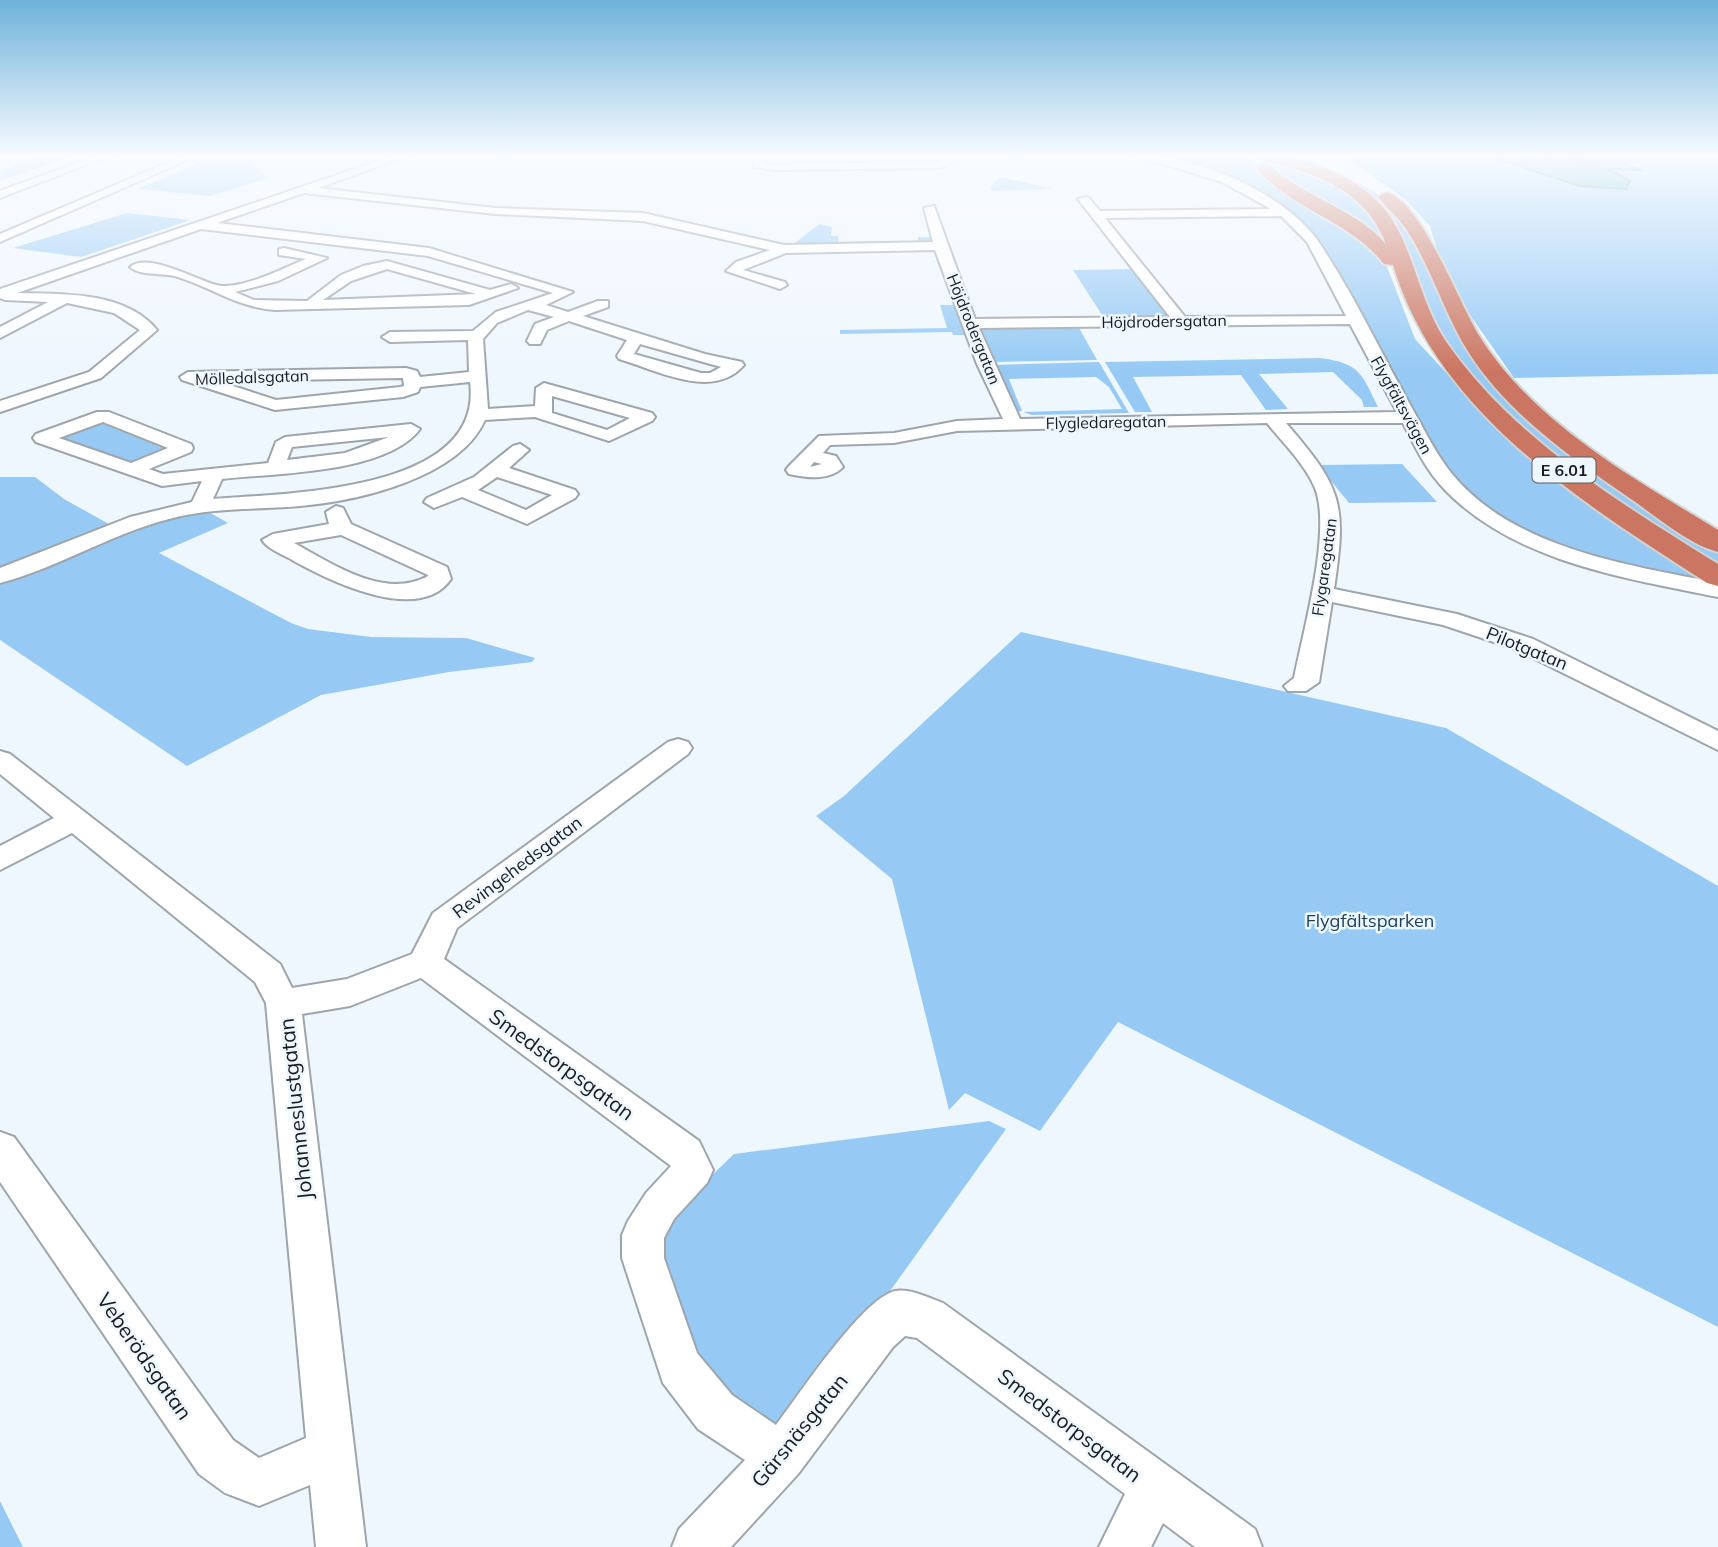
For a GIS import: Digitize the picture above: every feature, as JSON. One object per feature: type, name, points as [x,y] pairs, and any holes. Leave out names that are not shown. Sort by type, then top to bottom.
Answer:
[{"type":"highway","points":[[1357,227],[1375,241],[1410,290]]},
{"type":"highway","name":"E 6.01","points":[[1387,227],[1410,290],[1433,339],[1496,412],[1590,491],[1718,577]]},
{"type":"highway","name":"E 6.01","points":[[1414,227],[1457,319],[1482,356],[1520,397],[1618,477],[1718,543]]},
{"type":"street","points":[[0,238],[25,227]]},
{"type":"street","points":[[0,295],[194,227]]},
{"type":"street","points":[[219,227],[423,251],[565,290],[564,294],[492,321],[478,335],[390,338]]},
{"type":"street","points":[[688,227],[784,249],[940,246],[935,227]]},
{"type":"street","points":[[1107,227],[1180,321]]},
{"type":"street","name":"Flygfältsvägen","points":[[1298,227],[1314,244],[1437,468],[1453,486],[1496,520],[1534,538],[1591,560],[1718,590]]},
{"type":"street","points":[[205,242],[224,236]]},
{"type":"street","points":[[221,291],[273,278],[321,258],[270,250],[310,238]]},
{"type":"street","name":"Höjdrodergatan","points":[[940,246],[985,363],[1014,424]]},
{"type":"street","points":[[780,285],[733,271],[741,265],[784,249]]},
{"type":"street","points":[[161,258],[132,269],[180,273],[251,304],[445,303],[469,301],[511,288]]},
{"type":"street","points":[[426,276],[470,263]]},
{"type":"street","points":[[312,304],[321,292],[335,284],[387,265],[491,294]]},
{"type":"street","points":[[0,295],[65,299],[106,305],[149,330],[95,375],[0,407]]},
{"type":"street","points":[[0,333],[65,299]]},
{"type":"street","points":[[535,341],[540,327],[603,304]]},
{"type":"street","points":[[531,305],[569,316],[636,337],[702,358],[736,365],[713,378],[700,379],[625,356],[636,337]]},
{"type":"street","name":"Höjdrodersgatan","points":[[971,324],[1356,320]]},
{"type":"street","points":[[0,576],[136,524],[199,507],[332,495],[388,481],[433,462],[465,440],[480,415],[478,335]]},
{"type":"street","name":"Mölledalsgatan","points":[[407,373],[411,374],[412,383],[412,388],[403,392],[275,405],[188,377],[407,373]]},
{"type":"street","name":"Mölledalsgatan","points":[[412,383],[478,376]]},
{"type":"street","points":[[548,382],[646,417],[609,436],[543,416],[543,411],[548,382]]},
{"type":"street","points":[[480,415],[543,411]]},
{"type":"street","points":[[134,468],[184,448],[103,416],[41,438],[81,453],[96,454],[162,480],[275,468],[359,456],[392,443],[411,429],[285,442],[275,468]]},
{"type":"street","name":"Flygledaregatan","points":[[810,455],[825,440],[894,438],[957,426],[1272,418],[1409,418]]},
{"type":"street","name":"Flygaregatan","points":[[1272,418],[1321,481],[1330,503],[1331,520],[1322,593],[1306,682],[1297,686]]},
{"type":"street","points":[[434,502],[488,475],[520,450]]},
{"type":"street","points":[[433,462],[568,494],[527,518],[462,490]]},
{"type":"street","points":[[199,507],[215,474]]},
{"type":"street","points":[[332,495],[338,523],[344,528],[439,572],[440,579],[424,591],[396,592],[351,580],[273,540],[344,528]]},
{"type":"street","name":"Pilotgatan","points":[[1322,593],[1448,619],[1524,644],[1718,742]]},
{"type":"street","name":"Revingehedsgatan","points":[[425,964],[444,921],[678,748]]},
{"type":"street","name":"Johanneslustgatan","points":[[0,760],[268,973],[283,1003],[341,1547]]},
{"type":"street","points":[[0,859],[75,819]]},
{"type":"street","points":[[283,1003],[350,992],[425,964]]},
{"type":"street","name":"Smedstorpsgatan","points":[[425,964],[685,1153],[693,1170],[660,1206],[643,1236],[643,1258],[679,1367],[715,1412],[781,1457]]},
{"type":"street","name":"Veberödsgatan","points":[[0,1149],[216,1457],[242,1476],[259,1482],[332,1451]]},
{"type":"street","name":"Smedstorpsgatan","points":[[898,1312],[927,1319],[1237,1547]]},
{"type":"street","name":"Gärsnäsgatan","points":[[697,1547],[781,1457],[877,1331],[898,1312]]},
{"type":"street","points":[[1124,1547],[1155,1488]]},
{"type":"green space","points":[[81,227],[170,227],[81,257],[13,248]]},
{"type":"green space","points":[[815,227],[832,227],[831,236],[838,236],[839,242],[918,241],[918,237],[930,237],[933,241],[929,243],[791,246]]},
{"type":"green space","points":[[1305,227],[1349,227],[1384,259],[1415,339],[1490,420],[1715,585],[1616,562],[1549,540],[1489,509],[1464,488],[1439,456],[1377,347],[1352,294],[1345,288],[1314,235]]},
{"type":"green space","points":[[1356,227],[1378,227],[1387,246]]},
{"type":"green space","points":[[1386,227],[1408,227],[1463,343],[1661,518],[1718,554],[1718,570],[1568,467],[1497,407],[1467,374],[1442,339]]},
{"type":"green space","points":[[1430,227],[1718,227],[1718,374],[1514,378],[1447,282]]},
{"type":"green space","points":[[1137,269],[1177,320],[1106,321],[1073,270]]},
{"type":"green space","points":[[940,305],[956,305],[967,335],[953,335],[952,332],[840,334],[840,330],[947,328]]},
{"type":"green space","points":[[1078,326],[1097,360],[994,362],[980,328]]},
{"type":"green space","points":[[1320,358],[1344,363],[1358,372],[1378,407],[1364,407],[1362,400],[1333,372],[1259,374],[1288,409],[1266,410],[1241,375],[1133,377],[1152,412],[1135,412],[1105,362]]},
{"type":"green space","points":[[1099,362],[1129,413],[1032,415],[1023,412],[1122,409],[1109,387],[1096,377],[1009,379],[1022,411],[1013,412],[994,365]]},
{"type":"green space","points":[[102,418],[175,447],[134,463],[52,436]]},
{"type":"green space","points":[[1402,464],[1437,502],[1349,503],[1318,465]]},
{"type":"green space","points":[[0,477],[35,477],[64,499],[125,533],[170,518],[207,511],[228,523],[159,553],[291,623],[308,629],[371,637],[466,638],[535,658],[532,662],[449,672],[321,695],[187,766],[0,640]]},
{"type":"green space","name":"Flygfältsparken","points":[[1021,632],[1446,728],[1718,886],[1718,1327],[1118,1022],[1040,1131],[965,1093],[949,1110],[892,879],[816,816],[844,796]]},
{"type":"green space","points":[[989,1121],[1006,1129],[787,1435],[769,1431],[692,1357],[654,1231],[734,1154]]},
{"type":"green space","points":[[0,1501],[23,1547],[0,1547]]}]
